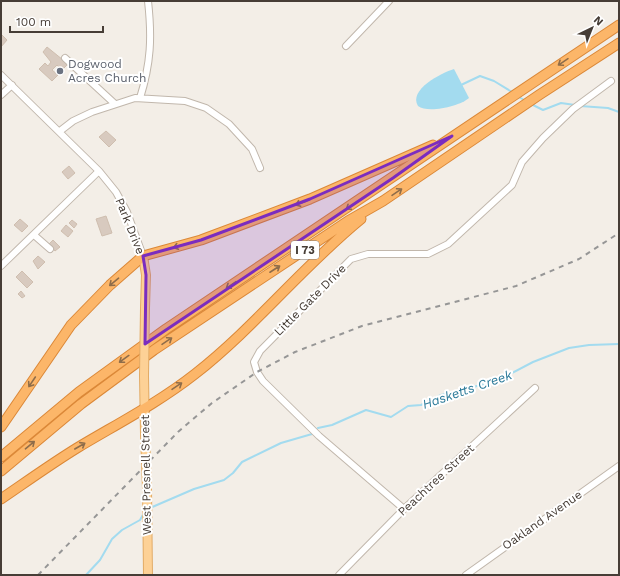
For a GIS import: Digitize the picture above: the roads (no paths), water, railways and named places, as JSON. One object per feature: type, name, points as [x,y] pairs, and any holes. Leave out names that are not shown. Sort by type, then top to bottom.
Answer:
[{"type":"highway","name":"I 73","points":[[1,457],[38,424],[124,358],[619,25]]},
{"type":"highway","name":"I 73","points":[[1,471],[81,404],[154,350],[348,221],[383,201],[539,95],[619,43]]},
{"type":"highway","points":[[1,427],[71,325],[110,285],[143,256],[201,240],[310,199],[452,136]]},
{"type":"highway","points":[[1,499],[75,449],[145,408],[194,374],[234,340],[335,240],[383,201]]},
{"type":"main road","name":"Park Drive","points":[[143,256],[146,275],[144,376]]},
{"type":"main road","name":"West Presnell Street","points":[[144,376],[148,575]]},
{"type":"street","points":[[140,98],[150,58],[148,1]]},
{"type":"street","points":[[346,46],[388,1]]},
{"type":"street","points":[[65,58],[115,104]]},
{"type":"street","name":"Park Drive","points":[[1,74],[99,171],[116,192],[127,212],[143,256]]},
{"type":"street","name":"Little Gate Drive","points":[[404,509],[319,436],[264,380],[257,372],[254,362],[260,351],[352,259],[368,254],[428,254],[448,244],[512,185],[522,162],[543,138],[573,109],[611,81]]},
{"type":"street","points":[[1,95],[12,84]]},
{"type":"street","points":[[60,131],[73,121],[134,98],[185,101],[206,108],[229,124],[252,149],[260,168]]},
{"type":"street","points":[[1,266],[99,171]]},
{"type":"street","points":[[34,235],[50,249]]},
{"type":"street","name":"Peachtree Street","points":[[339,575],[404,509],[535,388]]},
{"type":"street","name":"Oakland Avenue","points":[[466,575],[619,466]]},
{"type":"water","points":[[454,69],[469,98],[459,104],[444,108],[429,109],[418,106],[416,100],[422,88],[434,78]]},
{"type":"waterway","points":[[461,85],[480,76],[494,81],[512,92]]},
{"type":"waterway","points":[[517,96],[526,101]]},
{"type":"waterway","points":[[531,104],[543,110],[561,103],[575,105]]},
{"type":"waterway","points":[[580,106],[608,108],[619,112]]},
{"type":"waterway","name":"Hasketts Creek","points":[[318,428],[332,425],[366,410],[391,417],[408,406],[421,405],[441,395],[497,381],[533,362],[569,348],[589,345],[619,344]]},
{"type":"waterway","name":"Hasketts Creek","points":[[150,508],[194,489],[224,480],[233,473],[242,462],[281,443],[312,434]]},
{"type":"waterway","name":"Hasketts Creek","points":[[86,575],[100,560],[112,539],[122,530],[140,520],[144,513]]},
{"type":"railway","points":[[38,575],[178,432],[212,403],[257,372],[295,352],[362,326],[516,286],[579,259],[619,233]]},
{"type":"place","name":"Dogwood Acres Church","points":[[60,71]]}]
